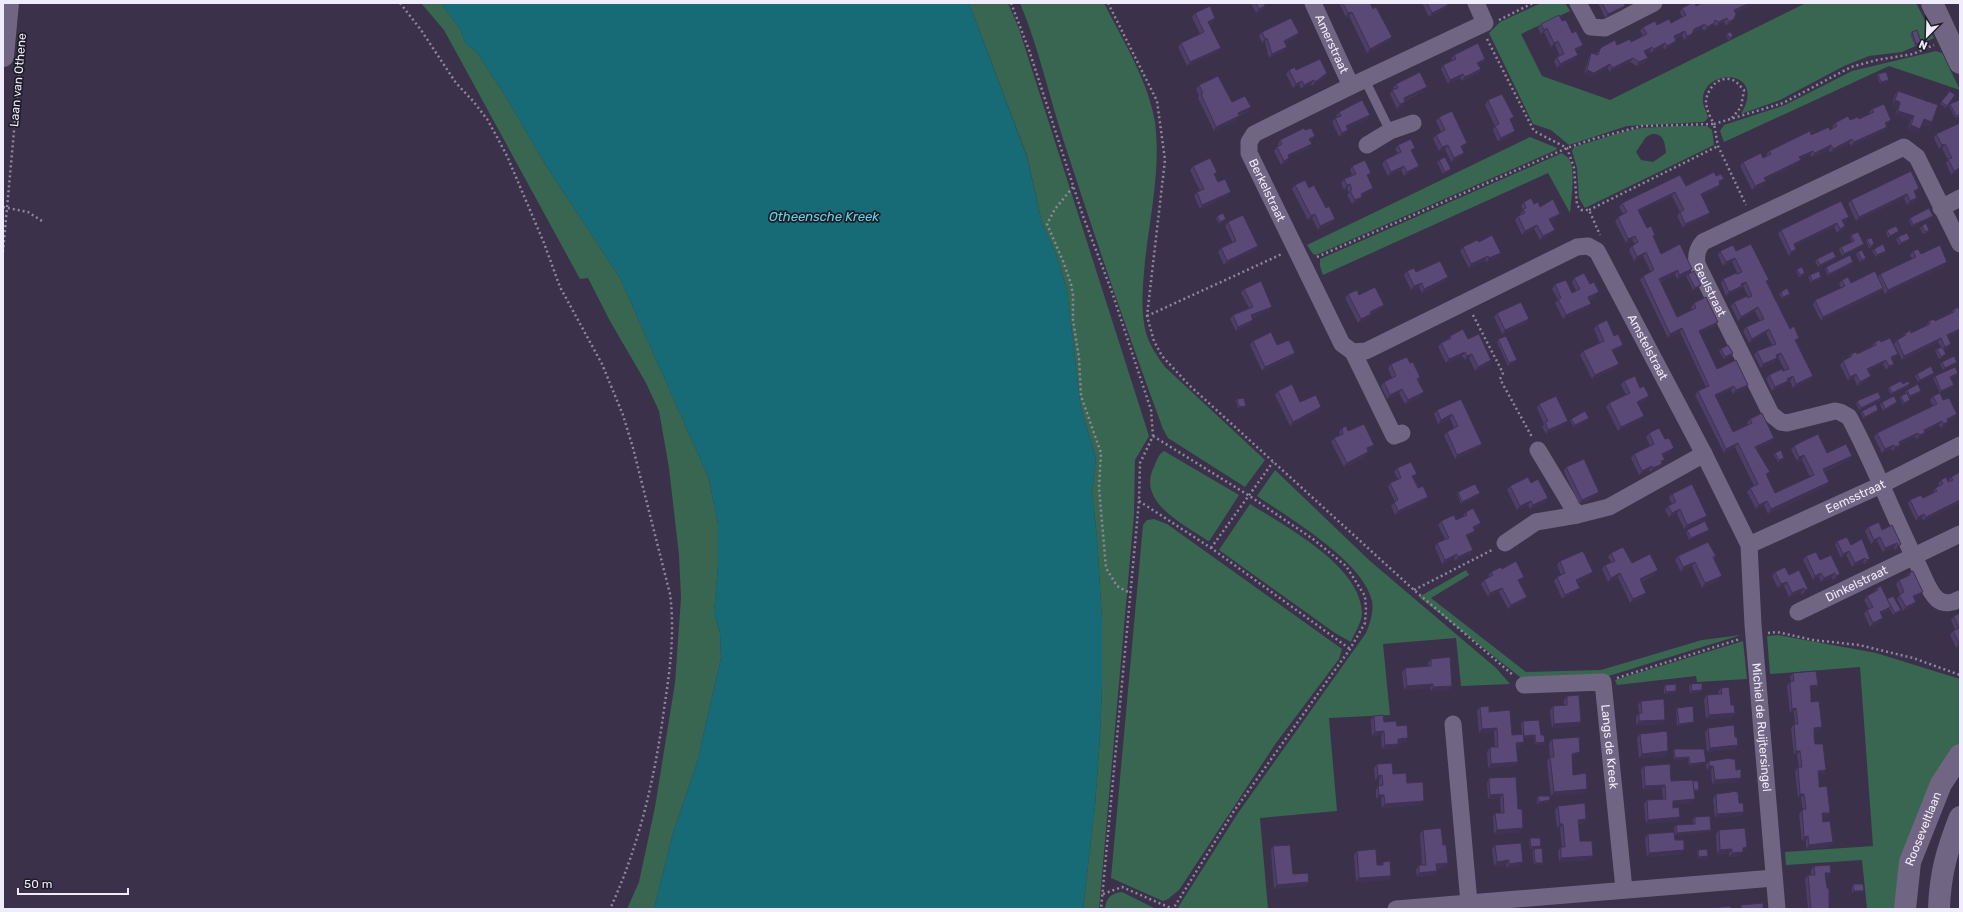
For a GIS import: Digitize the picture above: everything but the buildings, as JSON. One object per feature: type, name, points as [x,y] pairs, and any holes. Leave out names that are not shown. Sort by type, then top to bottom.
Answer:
[{"type":"main road","name":"Laan van Othene","points":[[8,3],[12,57]]},
{"type":"main road","points":[[1932,3],[1960,63]]},
{"type":"main road","name":"Rooseveltlaan","points":[[1905,909],[1910,862],[1941,784],[1960,756]]},
{"type":"main road","points":[[1939,909],[1940,883],[1949,846],[1960,817]]},
{"type":"street","name":"Amerstraat","points":[[1313,3],[1358,83]]},
{"type":"street","points":[[1476,3],[1483,24]]},
{"type":"street","points":[[1578,3],[1590,27],[1605,28],[1654,3]]},
{"type":"street","name":"Berkelstraat","points":[[1402,432],[1394,436],[1353,352],[1342,344],[1250,153],[1249,142],[1254,134],[1483,24]]},
{"type":"street","points":[[1368,145],[1390,131],[1413,123]]},
{"type":"street","name":"Geulstraat","points":[[1881,486],[1851,421],[1845,414],[1835,411],[1787,423],[1780,422],[1771,414],[1697,264],[1697,252],[1703,242],[1904,147],[1917,157],[1960,244]]},
{"type":"street","points":[[1941,208],[1960,198]]},
{"type":"street","points":[[1353,352],[1366,351],[1577,247],[1588,246]]},
{"type":"street","name":"Amstelstraat","points":[[1588,246],[1597,251],[1704,454],[1749,545]]},
{"type":"street","name":"Eemsstraat","points":[[1749,545],[1881,486],[1960,445]]},
{"type":"street","points":[[1538,450],[1577,515]]},
{"type":"street","points":[[1505,543],[1536,522],[1577,515],[1609,507],[1704,454]]},
{"type":"street","points":[[1881,486],[1914,557],[1937,598],[1941,601],[1950,603],[1960,599]]},
{"type":"street","name":"Dinkelstraat","points":[[1798,612],[1960,534]]},
{"type":"street","name":"Michiel de Ruijtersingel","points":[[1749,545],[1777,909]]},
{"type":"street","points":[[1524,685],[1603,682]]},
{"type":"street","name":"Langs de Kreek","points":[[1603,682],[1624,889]]},
{"type":"street","points":[[1453,724],[1469,903]]},
{"type":"street","points":[[1396,909],[1624,889],[1774,878]]},
{"type":"lane","points":[[1358,83],[1390,131]]},
{"type":"path","points":[[400,3],[422,30],[456,83],[487,119],[507,156],[544,243],[560,288],[602,364],[623,415],[633,448],[670,594],[672,614],[671,653],[661,736],[636,844],[624,880],[610,909]]},
{"type":"path","points":[[1012,3],[1074,186],[1112,292],[1151,410],[1153,436],[1140,463],[1139,501],[1101,909]]},
{"type":"path","points":[[1108,3],[1157,101],[1165,160],[1147,316],[1154,341],[1162,356],[1189,385],[1273,462],[1414,590],[1524,685]]},
{"type":"path","points":[[1533,3],[1497,21],[1483,24],[1534,131],[1567,148],[1574,168],[1577,205],[1581,210],[1589,210],[1718,146]]},
{"type":"path","points":[[1303,264],[1593,138],[1642,126],[1714,124],[1783,103],[1851,67],[1877,60],[1913,54],[1941,42]]},
{"type":"path","name":"Laan van Othene","points":[[3,252],[7,208],[12,57]]},
{"type":"path","points":[[1732,118],[1741,107],[1744,90],[1736,82],[1727,79],[1716,83],[1710,89],[1706,100],[1708,113],[1714,124],[1718,146],[1753,218]]},
{"type":"path","points":[[1074,186],[1055,209],[1047,224],[1071,284],[1073,296],[1073,320],[1079,358],[1081,396],[1101,453],[1100,488],[1106,568],[1117,586],[1130,593]]},
{"type":"path","points":[[3,208],[28,212],[42,221]]},
{"type":"path","points":[[1588,246],[1602,239],[1589,210]]},
{"type":"path","points":[[1147,316],[1296,248]]},
{"type":"path","points":[[1466,301],[1503,373],[1500,380],[1538,450]]},
{"type":"path","points":[[1103,894],[1122,887],[1173,909],[1234,811],[1350,650],[1365,623],[1366,609],[1364,596],[1346,566],[1313,539],[1248,495],[1153,436]]},
{"type":"path","points":[[1211,548],[1273,462]]},
{"type":"path","points":[[1139,501],[1211,548],[1350,650]]},
{"type":"path","points":[[1414,590],[1505,543]]},
{"type":"path","points":[[1603,682],[1755,634],[1777,632],[1813,640],[1859,645],[1913,658],[1960,675]]},
{"type":"shaded area","points":[[421,3],[441,3],[460,29],[466,44],[476,51],[506,97],[545,164],[620,278],[709,479],[718,525],[718,567],[714,612],[720,633],[721,658],[697,763],[673,833],[654,909],[627,909],[639,882],[655,807],[675,683],[681,598],[679,555],[669,468],[659,411],[646,383],[610,321],[588,278],[580,279],[444,30]]},
{"type":"shaded area","points":[[969,3],[1008,3],[1019,29],[1149,436],[1135,460],[1134,514],[1099,909],[1083,909],[1095,806],[1102,684],[1102,621],[1097,538],[1092,492],[1096,458],[1081,409],[1067,290],[1056,254],[1042,223],[1027,156]]},
{"type":"shaded area","points":[[1020,3],[1104,3],[1141,76],[1152,106],[1155,122],[1157,157],[1143,288],[1143,315],[1146,333],[1152,347],[1165,367],[1265,460],[1245,487],[1168,438],[1163,429],[1124,322],[1059,125],[1033,37]]},
{"type":"shaded area","points":[[1541,3],[1565,3],[1570,11],[1521,34],[1542,76],[1610,100],[1806,3],[1916,3],[1934,38],[1902,52],[1869,56],[1844,66],[1780,100],[1741,114],[1747,99],[1746,87],[1740,80],[1731,77],[1721,78],[1711,83],[1705,91],[1703,103],[1708,118],[1704,122],[1627,126],[1569,145],[1551,130],[1533,124],[1489,33],[1500,22]]},
{"type":"shaded area","points":[[1936,51],[1942,53],[1960,90],[1889,66],[1724,142],[1720,131],[1724,125],[1785,105],[1852,71]]},
{"type":"shaded area","points":[[1707,126],[1712,130],[1714,145],[1585,208],[1579,198],[1577,168],[1572,151],[1574,147],[1623,132],[1642,128]],"holes":[[[1656,134],[1663,139],[1666,153],[1653,162],[1641,160],[1636,152],[1646,137]]]},
{"type":"shaded area","points":[[1530,137],[1557,148],[1556,150],[1316,255],[1313,254],[1307,245]]},
{"type":"shaded area","points":[[1562,153],[1569,159],[1572,170],[1570,213],[1548,173],[1323,275],[1320,266],[1320,259]]},
{"type":"shaded area","points":[[1164,451],[1239,495],[1210,540],[1208,541],[1166,512],[1158,503],[1152,492],[1150,481],[1153,469],[1159,456]]},
{"type":"shaded area","points":[[1275,470],[1370,561],[1496,668],[1510,684],[1461,686],[1456,638],[1383,644],[1390,715],[1329,718],[1337,811],[1260,818],[1268,909],[1177,909],[1238,813],[1366,633],[1371,617],[1372,601],[1366,586],[1355,571],[1340,556],[1305,528],[1257,496]]},
{"type":"shaded area","points":[[1250,504],[1301,536],[1336,564],[1349,579],[1358,596],[1362,613],[1362,617],[1351,642],[1335,633],[1219,550]]},
{"type":"shaded area","points":[[1154,519],[1167,524],[1342,649],[1339,659],[1276,743],[1179,890],[1163,901],[1111,878],[1143,525],[1147,520]]},
{"type":"shaded area","points":[[1466,570],[1469,575],[1431,598],[1526,672],[1601,670],[1702,640],[1741,635],[1602,678],[1525,681],[1419,597]]},
{"type":"shaded area","points":[[1778,635],[1876,653],[1960,679],[1960,742],[1939,775],[1900,909],[1867,909],[1862,860],[1786,865],[1785,852],[1873,846],[1860,667],[1770,674],[1767,636]]},
{"type":"shaded area","points":[[1743,641],[1747,679],[1697,682],[1696,676],[1617,685],[1615,680]]},
{"type":"shaded area","points":[[1122,892],[1156,909],[1105,909],[1108,899],[1112,895]]},
{"type":"water","name":"Otheensche Kreek","points":[[441,3],[969,3],[1027,157],[1042,223],[1056,254],[1067,290],[1081,409],[1096,458],[1092,492],[1097,538],[1102,621],[1102,684],[1095,806],[1083,909],[654,909],[673,833],[697,763],[721,658],[720,633],[714,612],[718,567],[718,525],[709,479],[620,278],[545,164],[506,97],[476,51],[466,44],[460,29]]}]
